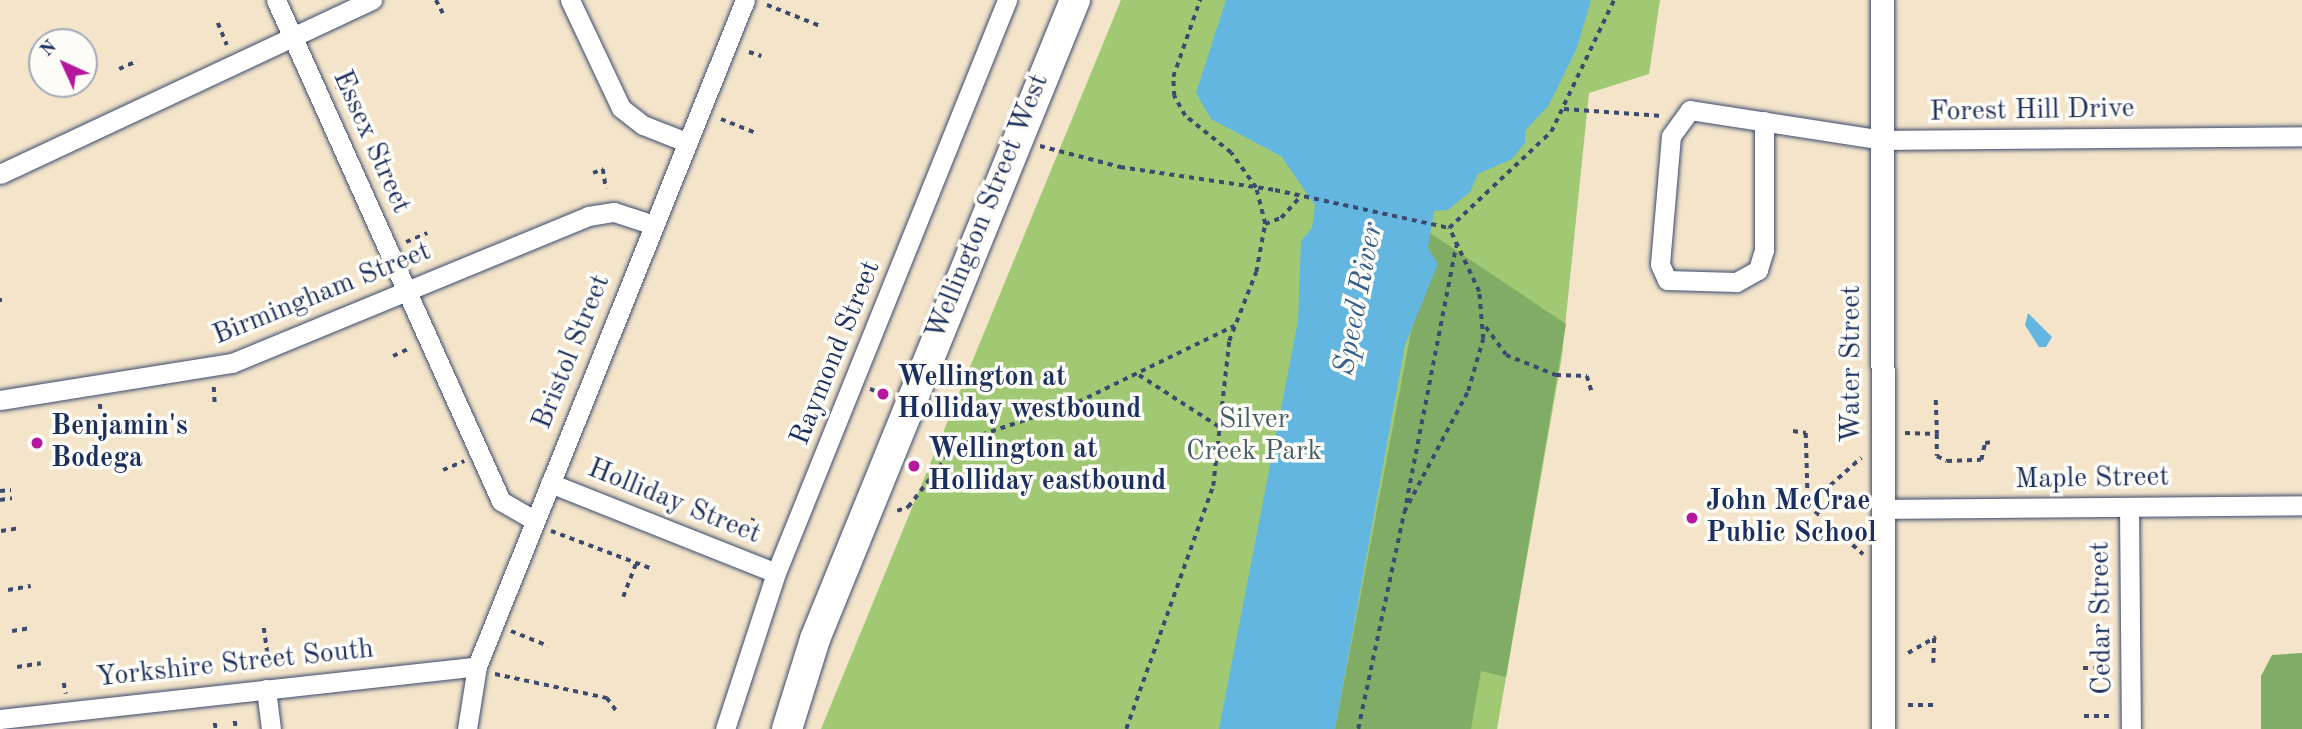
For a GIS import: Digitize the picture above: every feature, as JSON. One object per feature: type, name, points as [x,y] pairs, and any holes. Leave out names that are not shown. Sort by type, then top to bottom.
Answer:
[{"type":"main road","name":"Wellington Street West","points":[[787,729],[815,639],[1014,141],[1075,0]]},
{"type":"street","name":"Essex Street","points":[[276,0],[502,502],[542,526]]},
{"type":"street","points":[[0,174],[372,0]]},
{"type":"street","points":[[570,0],[621,108],[643,125],[686,142]]},
{"type":"street","name":"Bristol Street","points":[[467,729],[485,670],[542,526],[550,483],[745,0]]},
{"type":"street","name":"Raymond Street","points":[[725,729],[776,573],[1007,0]]},
{"type":"street","name":"Water Street","points":[[1882,0],[1883,729]]},
{"type":"street","name":"Forest Hill Drive","points":[[1678,118],[1690,110],[1883,140],[2302,136]]},
{"type":"street","points":[[1678,118],[1660,264],[1661,273],[1675,283],[1736,282],[1758,270],[1764,250],[1764,121]]},
{"type":"street","name":"Birmingham Street","points":[[0,400],[232,363],[588,216],[614,212],[654,225]]},
{"type":"street","name":"Holliday Street","points":[[550,483],[776,573]]},
{"type":"street","name":"Maple Street","points":[[1882,509],[2302,505]]},
{"type":"street","name":"Cedar Street","points":[[2129,507],[2131,729]]},
{"type":"street","name":"Yorkshire Street South","points":[[0,719],[266,689],[485,670]]},
{"type":"street","points":[[266,689],[271,729]]},
{"type":"path","points":[[436,0],[444,17]]},
{"type":"path","points":[[1126,729],[1213,486],[1234,326],[1256,272],[1265,224],[1256,188],[1231,153],[1185,116],[1174,96],[1173,77],[1200,0]]},
{"type":"path","points":[[1450,228],[1541,145],[1564,109],[1614,0]]},
{"type":"path","points":[[767,5],[820,26]]},
{"type":"path","points":[[218,23],[228,45]]},
{"type":"path","points":[[749,52],[761,56]]},
{"type":"path","points":[[119,69],[137,61]]},
{"type":"path","points":[[333,89],[346,84]]},
{"type":"path","points":[[1564,109],[1678,118]]},
{"type":"path","points":[[721,119],[756,133]]},
{"type":"path","points":[[1014,141],[1120,167],[1256,188],[1450,228]]},
{"type":"path","points":[[593,173],[603,169],[606,189]]},
{"type":"path","points":[[374,180],[389,173]]},
{"type":"path","points":[[1265,224],[1281,218],[1299,198]]},
{"type":"path","points":[[1450,228],[1479,292],[1485,325],[1506,355],[1556,376],[1587,376],[1592,392]]},
{"type":"path","points":[[403,243],[426,233]]},
{"type":"path","points":[[1358,729],[1457,244]]},
{"type":"path","points":[[1404,512],[1468,391],[1485,325]]},
{"type":"path","points":[[897,510],[908,508],[948,454],[972,438],[1139,375],[1234,326]]},
{"type":"path","points":[[393,356],[413,347]]},
{"type":"path","points":[[1139,375],[1221,428]]},
{"type":"path","points":[[214,387],[215,404]]},
{"type":"path","points":[[1936,400],[1937,456],[1947,461],[1981,460],[1985,443],[1993,442]]},
{"type":"path","points":[[100,404],[102,420]]},
{"type":"path","points":[[1793,431],[1806,433],[1808,505],[1863,554]]},
{"type":"path","points":[[1902,433],[1937,434]]},
{"type":"path","points":[[1808,505],[1862,457]]},
{"type":"path","points":[[443,470],[464,461]]},
{"type":"path","points":[[0,491],[11,490]]},
{"type":"path","points":[[0,500],[12,498]]},
{"type":"path","points":[[542,526],[650,568]]},
{"type":"path","points":[[1,531],[22,528]]},
{"type":"path","points":[[623,597],[636,563]]},
{"type":"path","points":[[8,590],[32,586]]},
{"type":"path","points":[[12,631],[31,628]]},
{"type":"path","points":[[264,628],[268,655]]},
{"type":"path","points":[[509,631],[548,646]]},
{"type":"path","points":[[1908,653],[1935,637],[1933,663]]},
{"type":"path","points":[[17,667],[41,663]]},
{"type":"path","points":[[2083,668],[2110,668]]},
{"type":"path","points":[[485,670],[607,698],[617,712]]},
{"type":"path","points":[[1908,705],[1937,705]]},
{"type":"path","points":[[2084,716],[2110,716]]},
{"type":"path","points":[[235,721],[236,729]]},
{"type":"path","points":[[215,723],[216,729]]},
{"type":"green space","name":"Silver Creek Park","points":[[1121,0],[1660,0],[1649,74],[1589,93],[1562,356],[1497,729],[821,729]]},
{"type":"green space","points":[[1430,233],[1566,324],[1506,677],[1481,671],[1471,729],[1335,729]]},
{"type":"green space","points":[[2302,653],[2302,729],[2261,729],[2261,676],[2272,655]]},
{"type":"water","name":"Speed River","points":[[1226,0],[1591,0],[1577,48],[1549,105],[1525,131],[1525,143],[1512,159],[1478,174],[1470,192],[1448,210],[1434,211],[1428,248],[1438,264],[1405,345],[1335,729],[1219,729],[1298,321],[1301,241],[1312,228],[1315,205],[1281,156],[1211,119],[1196,93]]},
{"type":"water","points":[[2028,313],[2052,337],[2046,347],[2039,347],[2025,325]]},
{"type":"place","name":"Wellington at Holliday westbound","points":[[883,394]]},
{"type":"place","name":"Benjamin's Bodega","points":[[37,443]]},
{"type":"place","name":"Wellington at Holliday eastbound","points":[[914,466]]},
{"type":"place","name":"John McCrae Public School","points":[[1692,518]]}]
